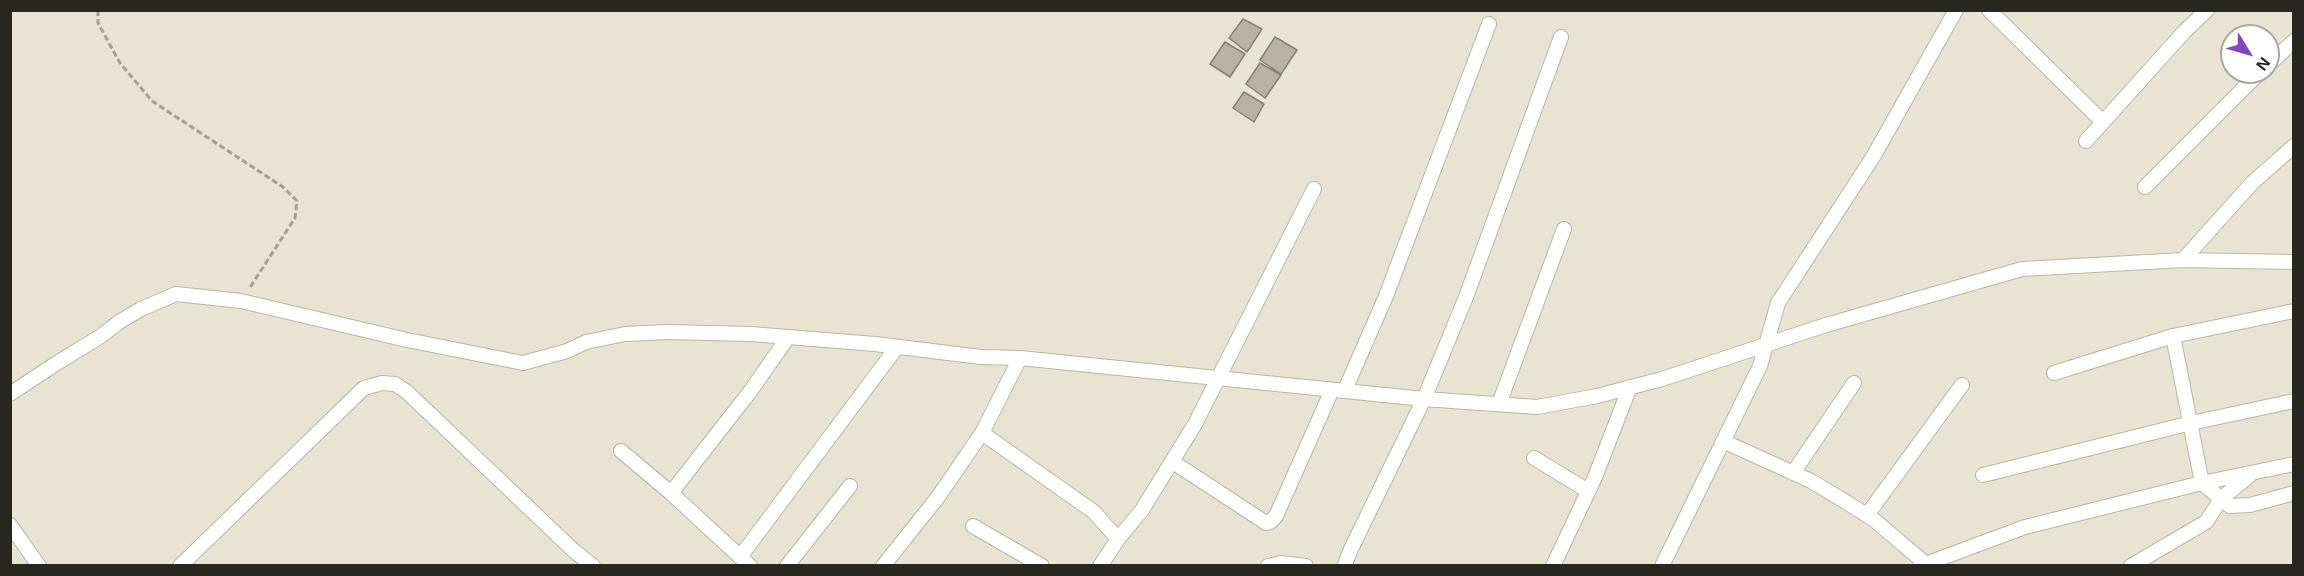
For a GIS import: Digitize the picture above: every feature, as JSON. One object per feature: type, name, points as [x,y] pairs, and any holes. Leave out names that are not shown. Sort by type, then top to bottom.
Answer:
[{"type":"street","points":[[1662,566],[1760,366],[1778,303],[1873,158],[1956,10]]},
{"type":"street","points":[[1989,10],[2103,122]]},
{"type":"street","points":[[2086,141],[2184,32],[2207,10]]},
{"type":"street","points":[[1173,462],[1266,523],[1276,516],[1386,296],[1489,24]]},
{"type":"street","points":[[1345,565],[1424,399],[1466,297],[1561,37]]},
{"type":"street","points":[[2280,54],[2294,42]]},
{"type":"street","points":[[2145,187],[2248,84]]},
{"type":"street","points":[[2183,260],[2252,183],[2294,146]]},
{"type":"street","points":[[1100,566],[1118,539],[1142,510],[1195,424],[1314,189]]},
{"type":"street","points":[[1498,404],[1564,229]]},
{"type":"street","points":[[10,394],[119,322],[162,299],[176,294],[186,294],[241,301],[406,340],[523,363],[567,351],[586,342],[639,333],[720,333],[897,347],[981,357],[1020,358],[1216,379],[1537,408],[1630,387],[1766,343],[2022,269],[2183,260],[2294,262]]},
{"type":"street","points":[[2054,373],[2173,336],[2294,311]]},
{"type":"street","points":[[2173,336],[2202,483],[2230,506],[2250,505],[2294,494]]},
{"type":"street","points":[[671,493],[752,389],[788,337]]},
{"type":"street","points":[[621,451],[745,561],[897,347]]},
{"type":"street","points":[[883,566],[938,497],[982,433],[1020,358]]},
{"type":"street","points":[[180,566],[364,388],[382,383],[395,384],[407,392],[573,550],[593,566]]},
{"type":"street","points":[[1793,473],[1854,383]]},
{"type":"street","points":[[1868,515],[1962,385]]},
{"type":"street","points":[[1553,566],[1588,491],[1630,387]]},
{"type":"street","points":[[1983,475],[2191,423],[2294,401]]},
{"type":"street","points":[[982,433],[1094,512],[1118,539]]},
{"type":"street","points":[[1723,441],[1811,481],[1868,515],[1923,565],[2025,527],[2202,483],[2294,464]]},
{"type":"street","points":[[1534,458],[1588,491]]},
{"type":"street","points":[[2137,564],[2206,522],[2221,499],[2252,474]]},
{"type":"street","points":[[786,566],[850,486]]},
{"type":"street","points":[[10,525],[39,566]]},
{"type":"street","points":[[973,526],[1042,566]]},
{"type":"street","points":[[1268,566],[1281,563],[1306,566]]},
{"type":"path","points":[[98,10],[98,23],[120,63],[152,101],[283,187],[297,201],[295,218],[241,301]]},
{"type":"building","points":[[1243,19],[1262,29],[1247,52],[1229,38]]},
{"type":"building","points":[[1275,37],[1297,50],[1281,74],[1260,60]]},
{"type":"building","points":[[1225,42],[1245,54],[1230,77],[1210,64]]},
{"type":"building","points":[[1260,63],[1281,75],[1265,98],[1246,84]]},
{"type":"building","points":[[1244,92],[1264,104],[1254,122],[1233,108]]}]
